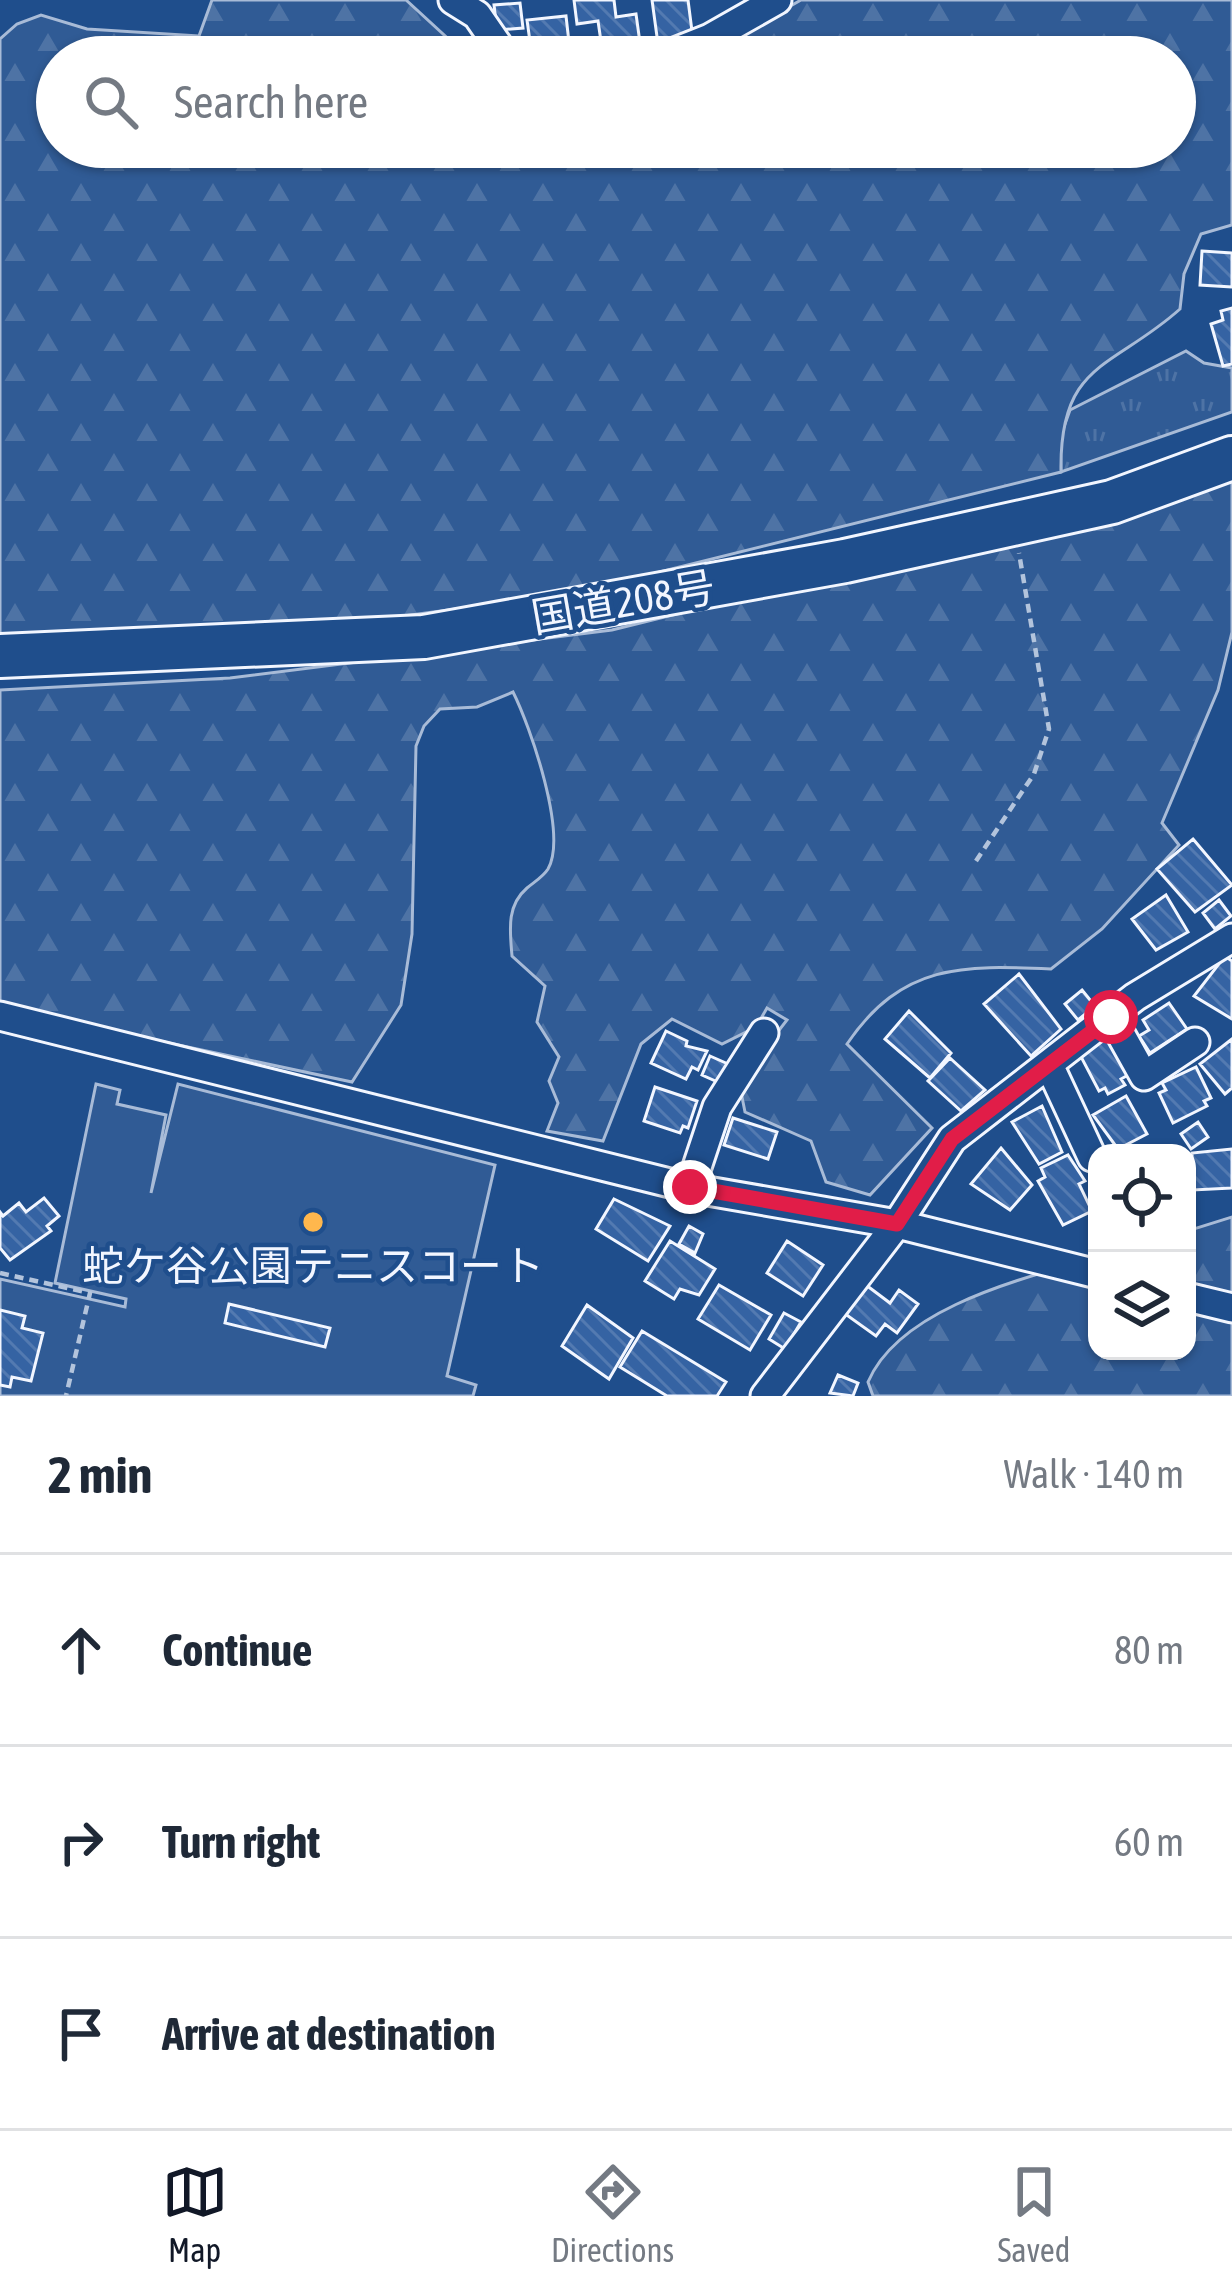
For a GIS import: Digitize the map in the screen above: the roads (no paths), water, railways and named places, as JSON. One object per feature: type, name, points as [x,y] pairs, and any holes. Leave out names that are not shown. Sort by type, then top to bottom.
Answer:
[{"type":"highway","name":"国道208号","points":[[0,656],[424,637],[801,570],[1014,524],[1112,502],[1232,458]]},
{"type":"street","points":[[453,0],[479,8],[494,36]]},
{"type":"street","points":[[714,36],[777,0]]},
{"type":"street","points":[[765,1396],[897,1224],[952,1139],[1111,1017],[1232,938]]},
{"type":"street","points":[[0,1016],[690,1187],[897,1224],[1088,1272]]},
{"type":"street","points":[[1111,1017],[1144,1076],[1195,1042]]},
{"type":"street","points":[[690,1187],[717,1107],[764,1033]]},
{"type":"street","points":[[1050,1066],[1088,1147]]},
{"type":"street","points":[[1196,1299],[1232,1308]]},
{"type":"place","name":"蛇ケ谷公園テニスコート","points":[[313,1222]]}]
